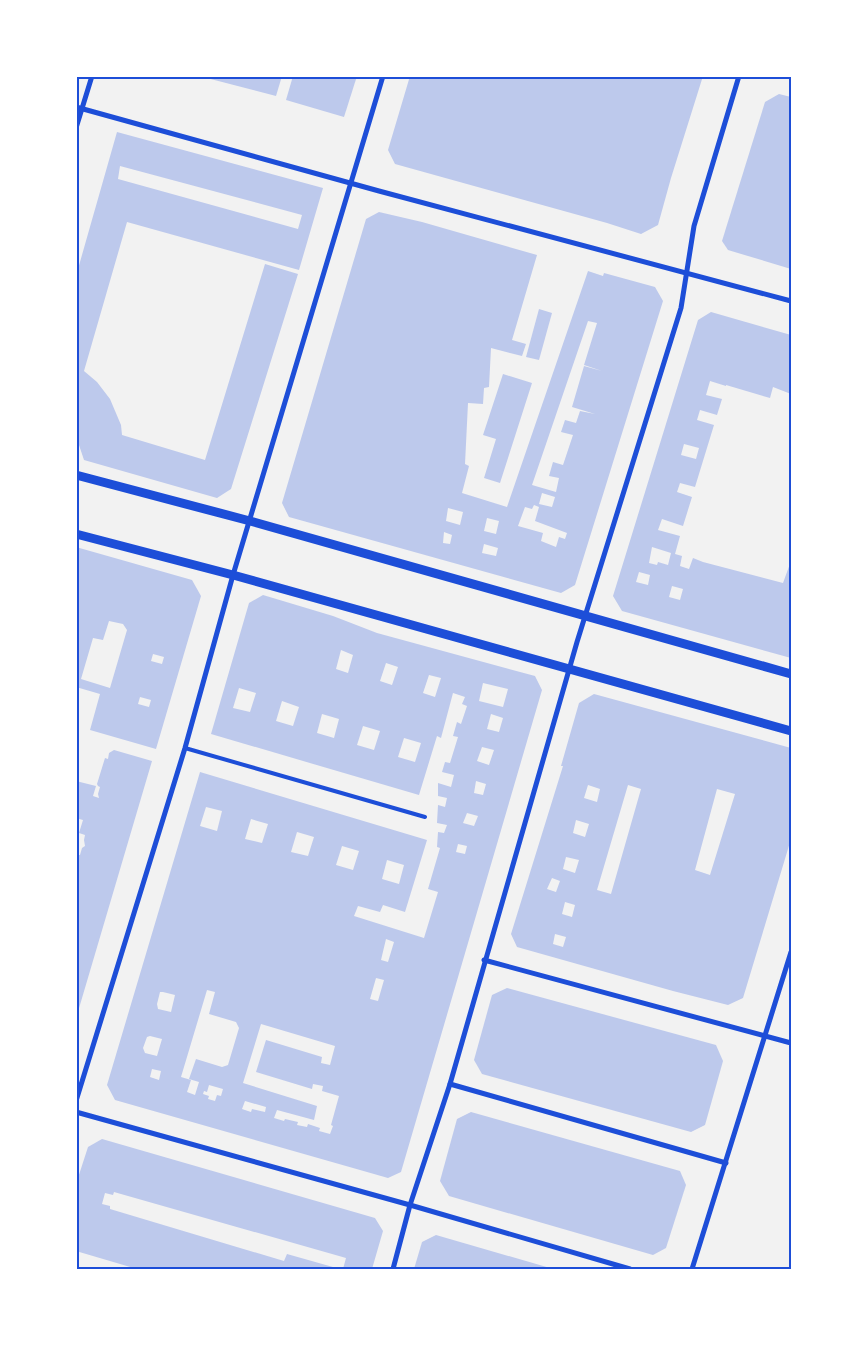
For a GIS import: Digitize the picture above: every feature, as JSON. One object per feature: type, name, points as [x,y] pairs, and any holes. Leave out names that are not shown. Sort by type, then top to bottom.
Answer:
[{"type":"street","points":[[76,128],[79,107],[92,76]]},
{"type":"street","points":[[76,1101],[185,748],[233,575],[383,76]]},
{"type":"street","points":[[392,1269],[410,1206],[450,1084],[484,960],[585,616],[681,308],[694,226],[739,76]]},
{"type":"street","points":[[79,107],[351,183],[791,301]]},
{"type":"street","points":[[76,474],[250,521],[791,674]]},
{"type":"street","points":[[76,534],[233,575],[791,731]]},
{"type":"street","points":[[692,1269],[791,952]]},
{"type":"street","points":[[484,960],[791,1043]]},
{"type":"street","points":[[450,1084],[726,1163]]},
{"type":"street","points":[[76,1112],[630,1269]]},
{"type":"lane","points":[[185,748],[425,816]]},
{"type":"building","points":[[199,76],[282,76],[276,96]]},
{"type":"building","points":[[293,76],[357,76],[344,117],[286,100]]},
{"type":"building","points":[[410,76],[703,76],[658,225],[641,234],[395,164],[388,150]]},
{"type":"building","points":[[779,94],[791,97],[791,269],[728,250],[722,241],[765,102]]},
{"type":"building","points":[[117,132],[323,188],[299,270],[127,222],[84,371],[97,382],[110,399],[121,425],[122,435],[205,460],[265,264],[298,274],[231,489],[217,498],[84,460],[76,436],[76,276]],"holes":[[[120,166],[302,215],[298,229],[118,179]]]},
{"type":"building","points":[[379,212],[422,222],[537,255],[512,340],[526,344],[522,356],[491,348],[489,387],[484,388],[483,404],[468,403],[465,464],[469,466],[462,493],[507,507],[588,271],[603,276],[604,273],[655,287],[663,301],[575,585],[561,593],[289,517],[282,503],[366,219]],"holes":[[[588,321],[597,323],[584,365],[602,371],[584,366],[572,407],[595,414],[580,411],[576,423],[565,420],[561,432],[573,435],[563,465],[553,462],[549,476],[559,478],[556,492],[532,485]],[[542,493],[555,497],[552,507],[539,504]],[[534,505],[539,507],[535,521],[567,533],[565,539],[559,537],[556,547],[541,541],[543,533],[518,526],[525,507],[532,509]],[[448,508],[463,512],[460,525],[446,521]],[[487,518],[499,521],[496,534],[484,531]],[[444,532],[452,535],[450,544],[443,543]],[[484,544],[498,548],[496,556],[482,553]]]},
{"type":"building","points":[[539,309],[552,313],[539,360],[526,357]]},
{"type":"building","points":[[711,312],[791,335],[791,394],[773,387],[770,398],[710,381],[706,395],[722,399],[717,415],[700,410],[697,420],[714,425],[695,487],[680,483],[677,492],[692,497],[683,526],[662,519],[658,530],[680,536],[675,554],[682,556],[680,566],[689,569],[693,558],[783,583],[791,561],[791,658],[622,611],[613,596],[698,320]],"holes":[[[684,444],[699,448],[696,459],[681,455]],[[652,547],[671,553],[668,565],[658,562],[657,565],[649,563]],[[639,572],[650,575],[648,585],[636,582]],[[672,586],[683,589],[680,600],[669,597]]]},
{"type":"building","points":[[503,374],[532,383],[500,483],[484,478],[496,439],[483,435]]},
{"type":"building","points":[[76,547],[192,580],[201,596],[156,749],[90,730],[100,694],[76,687]],"holes":[[[109,621],[123,624],[127,630],[110,688],[81,679],[93,638],[103,640]],[[153,654],[164,657],[162,664],[151,661]],[[140,697],[151,700],[149,707],[138,704]]]},
{"type":"building","points":[[263,595],[333,616],[377,633],[535,676],[542,690],[401,1172],[388,1178],[115,1100],[107,1085],[200,772],[427,840],[405,912],[383,905],[380,912],[358,906],[354,916],[424,938],[438,892],[428,889],[440,848],[437,847],[438,832],[444,833],[447,825],[437,823],[438,805],[445,807],[447,798],[438,796],[438,783],[451,787],[454,775],[442,772],[445,762],[450,763],[458,737],[453,736],[457,722],[461,724],[467,706],[462,704],[465,697],[453,693],[441,738],[437,736],[419,795],[211,734],[249,603]],"holes":[[[341,650],[353,655],[348,673],[336,669]],[[386,663],[398,667],[392,685],[380,681]],[[429,675],[441,678],[435,697],[423,693]],[[483,683],[508,689],[503,707],[479,701]],[[239,688],[256,693],[250,712],[233,708]],[[282,701],[299,707],[293,726],[276,721]],[[322,714],[339,719],[334,738],[317,733]],[[491,714],[503,718],[499,732],[487,729]],[[363,726],[380,731],[374,750],[357,745]],[[404,738],[421,743],[415,762],[398,757]],[[482,747],[494,750],[489,765],[477,761]],[[476,781],[486,784],[483,795],[474,793]],[[206,807],[222,811],[217,831],[200,826]],[[467,813],[478,816],[474,826],[463,823]],[[251,819],[268,824],[262,843],[245,839]],[[297,832],[314,837],[308,856],[291,852]],[[458,844],[467,846],[465,854],[456,852]],[[342,846],[359,851],[353,870],[336,865]],[[387,860],[404,865],[399,884],[382,879]],[[386,939],[394,942],[388,962],[381,960]],[[376,978],[384,980],[378,1001],[370,999]],[[207,990],[215,992],[209,1014],[236,1022],[239,1028],[228,1065],[222,1067],[196,1059],[189,1079],[199,1082],[195,1095],[187,1092],[191,1080],[181,1077]],[[160,992],[175,995],[171,1012],[158,1009],[157,1004]],[[261,1024],[335,1046],[330,1065],[321,1063],[322,1057],[266,1040],[256,1072],[312,1089],[313,1084],[323,1086],[322,1091],[339,1096],[330,1134],[319,1131],[320,1128],[308,1124],[307,1127],[297,1125],[298,1122],[274,1118],[277,1110],[314,1120],[317,1106],[243,1083]],[[147,1037],[162,1039],[157,1056],[145,1053],[143,1048]],[[152,1069],[161,1071],[159,1080],[150,1077]],[[209,1085],[223,1089],[221,1096],[217,1095],[215,1101],[208,1099],[209,1096],[203,1094],[204,1091],[207,1092]],[[245,1101],[266,1107],[265,1112],[252,1109],[251,1112],[242,1109]]]},
{"type":"building","points":[[594,694],[791,748],[791,839],[743,998],[728,1005],[517,947],[511,934],[563,766],[561,766],[579,703]],"holes":[[[588,785],[600,789],[597,802],[584,798]],[[628,785],[641,789],[611,894],[597,890]],[[717,789],[735,794],[710,875],[695,870]],[[576,820],[589,824],[585,837],[573,833]],[[566,857],[579,860],[575,873],[563,869]],[[552,878],[560,881],[556,892],[547,889]],[[565,902],[575,905],[572,917],[562,914]],[[555,934],[566,937],[563,947],[553,944]]]},
{"type":"building","points":[[114,750],[152,761],[77,1015],[76,855],[80,855],[82,848],[85,846],[85,835],[79,833],[83,820],[76,818],[76,781],[96,786],[93,796],[99,798],[100,787],[97,784],[105,758],[108,759],[109,753]]},
{"type":"building","points":[[507,988],[716,1045],[723,1061],[705,1125],[691,1132],[482,1074],[474,1060],[492,995]]},
{"type":"building","points":[[471,1112],[680,1171],[686,1185],[666,1248],[653,1255],[449,1196],[440,1181],[457,1119]]},
{"type":"building","points":[[102,1139],[375,1218],[383,1231],[372,1269],[343,1269],[346,1258],[114,1192],[113,1195],[105,1193],[102,1204],[110,1206],[110,1209],[284,1261],[287,1254],[340,1269],[137,1269],[76,1251],[76,1184],[88,1147]]},
{"type":"building","points":[[436,1235],[550,1269],[414,1269],[422,1242]]}]
